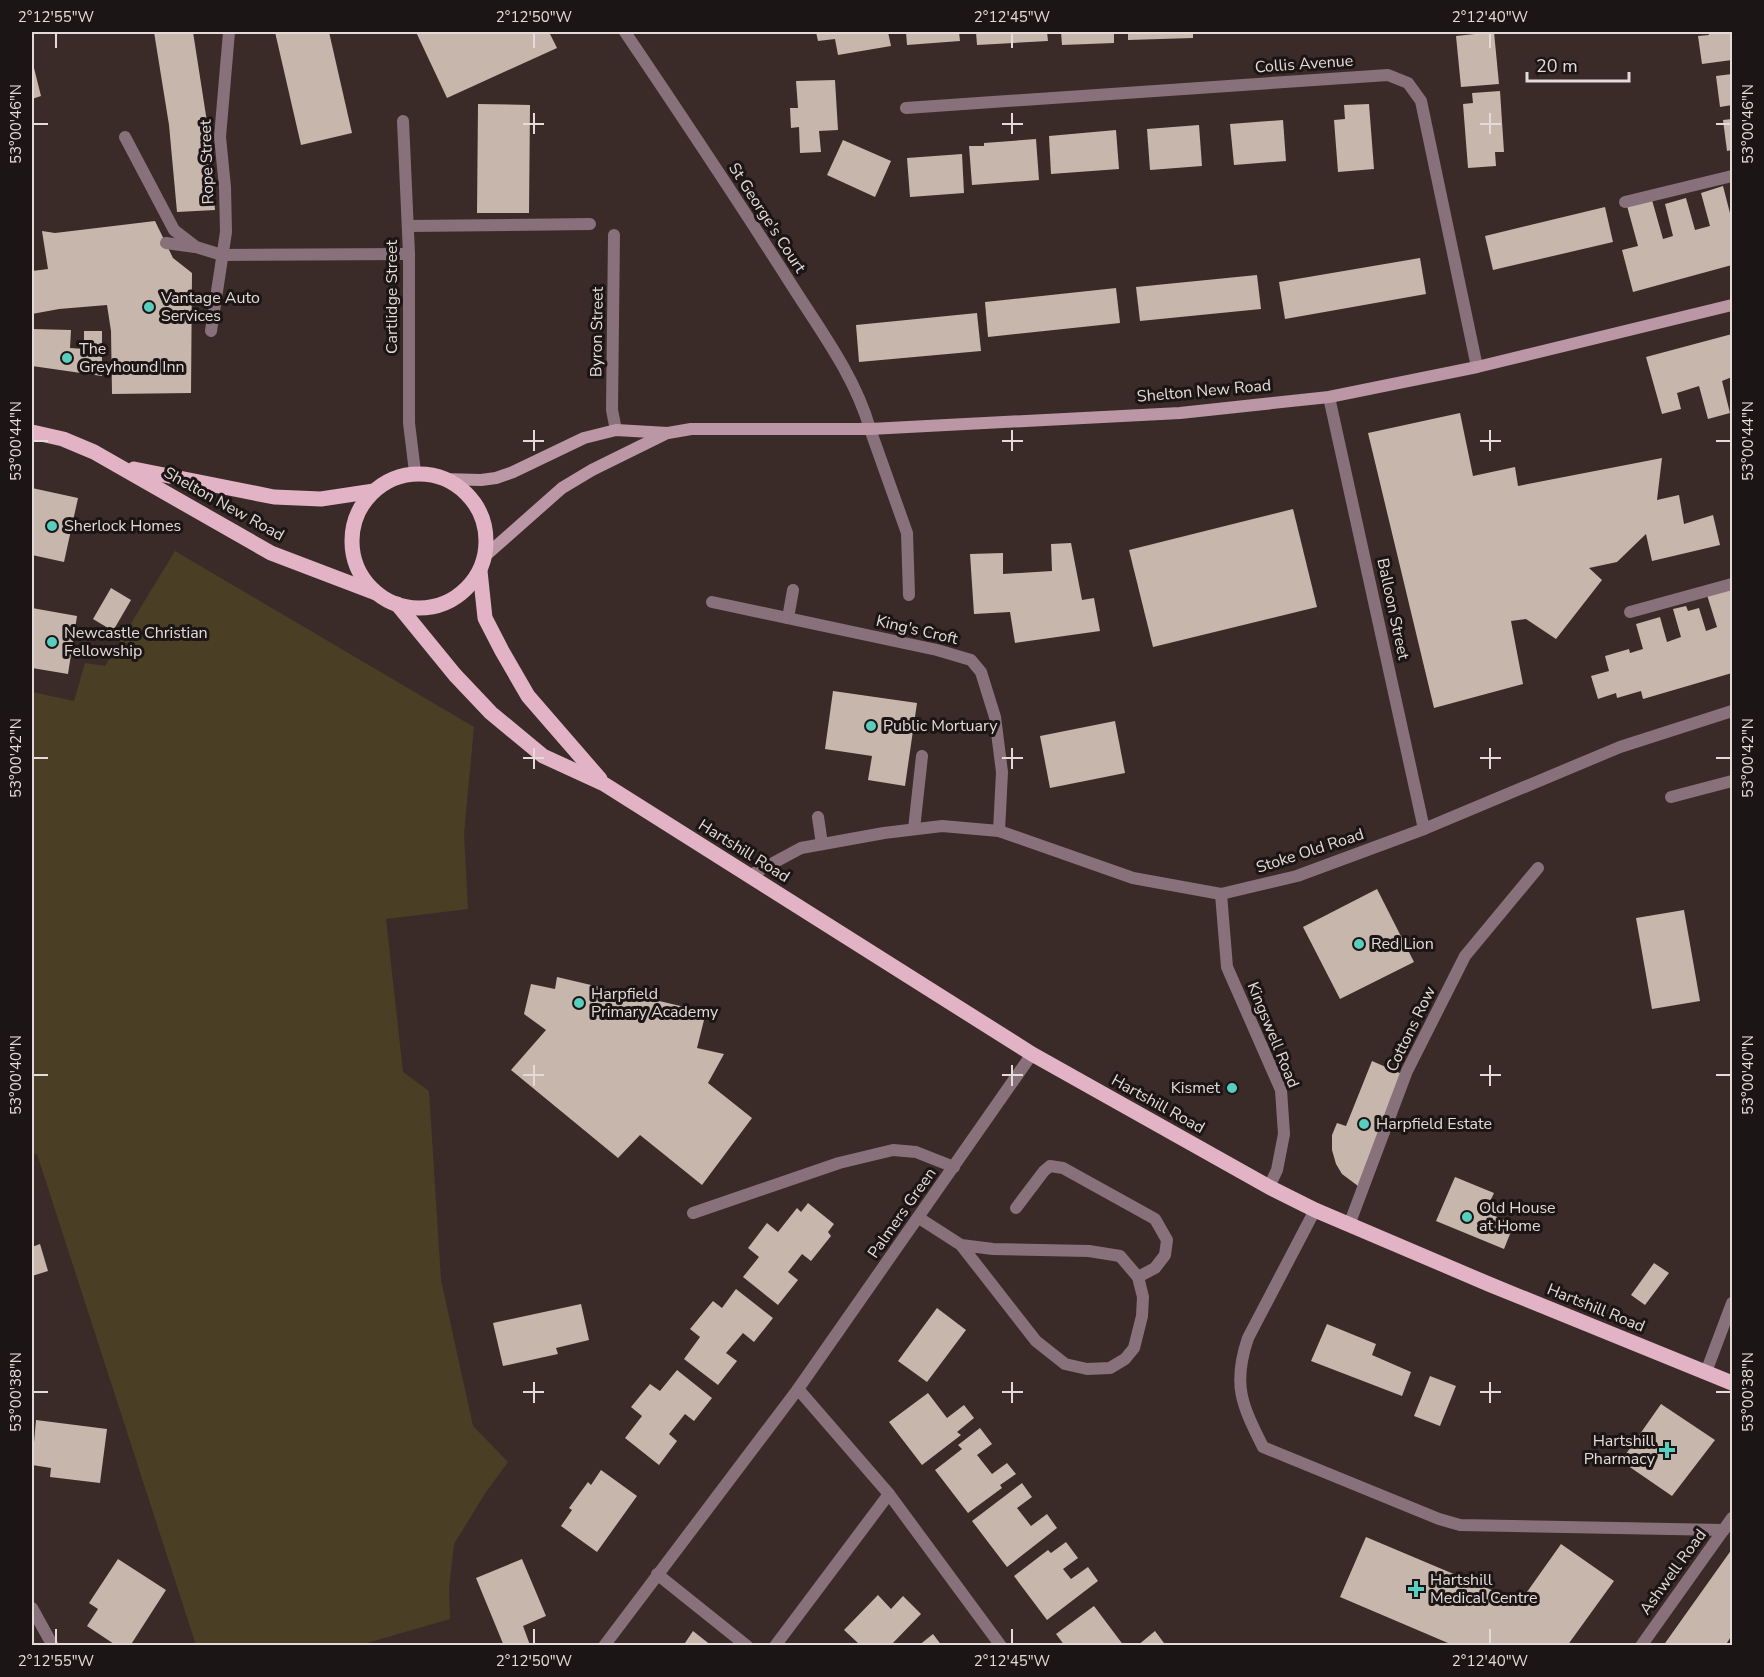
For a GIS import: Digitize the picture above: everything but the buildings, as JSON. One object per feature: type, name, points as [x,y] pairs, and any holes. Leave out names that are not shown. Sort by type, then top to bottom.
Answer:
[{"type":"main road","name":"Shelton New Road","points":[[442,479],[496,478],[584,438],[615,430],[668,432],[701,429],[870,429],[1179,413],[1329,397],[1477,368],[1732,305]]},
{"type":"main road","name":"Shelton New Road","points":[[32,432],[63,439],[94,452],[271,553],[379,594]]},
{"type":"main road","name":"Shelton New Road","points":[[482,563],[562,488],[592,470],[668,432]]},
{"type":"main road","name":"Shelton New Road","points":[[122,467],[274,497],[321,499],[374,491]]},
{"type":"main road","points":[[415,472],[442,479],[462,491],[480,515],[485,526],[487,542],[482,563],[470,587],[453,600],[429,608],[413,608],[397,604],[379,594],[370,585],[360,568],[354,557],[351,543],[356,516],[374,491],[394,478],[415,472]]},
{"type":"main road","name":"Hartshill Road","points":[[482,563],[485,618],[507,660],[528,696],[604,784]]},
{"type":"main road","name":"Hartshill Road","points":[[397,604],[455,675],[491,713],[543,756],[604,784],[1032,1054],[1269,1187],[1315,1210],[1491,1286],[1732,1383]]},
{"type":"street","name":"Rope Street","points":[[211,331],[226,232],[225,187],[220,137],[229,32]]},
{"type":"street","name":"St George's Court","points":[[625,32],[744,210],[834,352],[865,410],[908,533],[909,595]]},
{"type":"street","name":"Collis Avenue","points":[[906,108],[1388,75],[1408,83],[1421,101],[1477,368]]},
{"type":"street","name":"Cartlidge Street","points":[[403,121],[409,254],[409,423],[415,472]]},
{"type":"street","points":[[125,137],[174,230],[196,247]]},
{"type":"street","points":[[1625,202],[1732,176]]},
{"type":"street","points":[[408,226],[590,224]]},
{"type":"street","name":"Byron Street","points":[[614,235],[612,410],[615,430]]},
{"type":"street","points":[[166,243],[196,247],[222,255],[409,254]]},
{"type":"street","name":"Balloon Street","points":[[1329,397],[1424,829]]},
{"type":"street","points":[[1630,612],[1732,584]]},
{"type":"street","points":[[788,618],[793,590]]},
{"type":"street","name":"King's Croft","points":[[712,602],[938,650],[971,660],[981,672],[995,717],[1002,772],[999,831]]},
{"type":"street","name":"Stoke Old Road","points":[[749,876],[801,848],[942,826],[999,831],[1133,878],[1221,894],[1297,876],[1424,829],[1620,747],[1732,711]]},
{"type":"street","points":[[914,829],[922,756]]},
{"type":"street","points":[[1671,797],[1732,781]]},
{"type":"street","points":[[818,817],[822,844]]},
{"type":"street","name":"Cottons Row","points":[[1349,1225],[1407,1071],[1465,956],[1538,868]]},
{"type":"street","name":"Kingswell Road","points":[[1221,894],[1227,968],[1281,1090],[1284,1134],[1277,1170],[1269,1187]]},
{"type":"street","name":"Palmers Green","points":[[604,1646],[798,1389],[1032,1054]]},
{"type":"street","points":[[693,1213],[839,1163],[893,1150],[916,1152],[954,1167]]},
{"type":"street","points":[[1016,1208],[1050,1166],[1064,1168],[1155,1219],[1167,1240],[1165,1255],[1155,1268],[1138,1277]]},
{"type":"street","points":[[1315,1210],[1248,1338],[1240,1359],[1239,1382],[1243,1405],[1263,1447],[1460,1525],[1724,1530]]},
{"type":"street","points":[[919,1218],[961,1245],[1036,1341],[1065,1364],[1087,1369],[1110,1368],[1125,1359],[1134,1348],[1142,1316],[1143,1297],[1138,1277],[1120,1256],[1089,1251],[993,1249],[961,1245]]},
{"type":"street","points":[[1706,1372],[1732,1303]]},
{"type":"street","points":[[798,1389],[889,1494],[1001,1646]]},
{"type":"street","points":[[775,1646],[889,1494]]},
{"type":"street","name":"Ashwell Road","points":[[1641,1646],[1732,1518]]},
{"type":"street","points":[[657,1574],[747,1646]]},
{"type":"street","points":[[32,1608],[53,1646]]},
{"type":"shaded area","points":[[175,551],[474,727],[464,834],[468,909],[386,919],[403,1072],[429,1091],[441,1280],[473,1426],[508,1462],[486,1492],[454,1544],[449,1588],[450,1619],[360,1645],[196,1645],[37,1154],[32,1155],[32,692],[74,701],[85,663],[105,666]]},
{"type":"place","name":"Vantage Auto Services","points":[[149,307]]},
{"type":"place","name":"The Greyhound Inn","points":[[67,358]]},
{"type":"place","name":"Sherlock Homes","points":[[52,526]]},
{"type":"place","name":"Newcastle Christian Fellowship","points":[[52,642]]},
{"type":"place","name":"Public Mortuary","points":[[871,726]]},
{"type":"place","name":"Red Lion","points":[[1359,944]]},
{"type":"place","name":"Harpfield Primary Academy","points":[[579,1003]]},
{"type":"place","name":"Kismet","points":[[1232,1088]]},
{"type":"place","name":"Harpfield Estate","points":[[1364,1124]]},
{"type":"place","name":"Old House at Home","points":[[1467,1217]]},
{"type":"place","name":"Hartshill Pharmacy","points":[[1667,1450]]},
{"type":"place","name":"Hartshill Medical Centre","points":[[1416,1589]]}]
